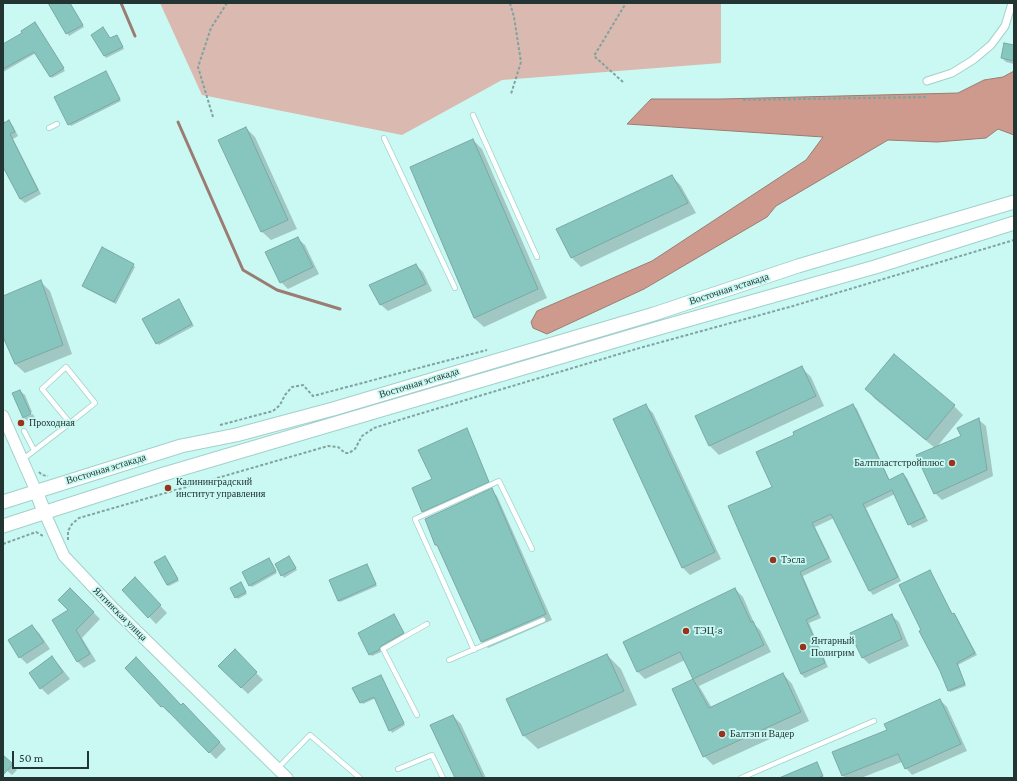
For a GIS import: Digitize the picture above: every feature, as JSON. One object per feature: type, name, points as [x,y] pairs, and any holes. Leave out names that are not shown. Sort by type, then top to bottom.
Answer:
[{"type":"main road","name":"Восточная эстакада","points":[[3,502],[181,446],[236,435],[333,409],[647,316],[798,266],[1014,202]]},
{"type":"main road","name":"Восточная эстакада","points":[[3,526],[45,514],[74,502],[164,474],[659,328],[805,288],[1014,223]]},
{"type":"main road","name":"Ялтинская улица","points":[[36,491],[45,514]]},
{"type":"street","points":[[927,81],[952,73],[973,60],[991,45],[1005,26],[1012,3]]},
{"type":"street","name":"Ялтинская улица","points":[[3,416],[36,491]]},
{"type":"street","name":"Ялтинская улица","points":[[45,514],[64,556],[114,609],[287,778]]},
{"type":"lane","points":[[473,115],[537,257]]},
{"type":"lane","points":[[49,128],[57,124]]},
{"type":"lane","points":[[384,138],[454,288]]},
{"type":"lane","points":[[22,460],[34,450],[70,423],[95,403],[66,367],[42,389],[70,423]]},
{"type":"lane","points":[[24,431],[34,450]]},
{"type":"lane","points":[[474,650],[415,519],[499,481],[532,548]]},
{"type":"lane","points":[[449,660],[543,620]]},
{"type":"lane","points":[[417,715],[384,649],[428,624]]},
{"type":"lane","points":[[741,778],[874,721]]},
{"type":"lane","points":[[277,769],[310,735],[360,778]]},
{"type":"lane","points":[[398,769],[432,755],[443,778]]},
{"type":"path","points":[[213,117],[198,66],[211,28],[227,3]]},
{"type":"path","points":[[510,3],[514,17],[521,62],[511,94]]},
{"type":"path","points":[[623,82],[594,56],[626,3]]},
{"type":"path","points":[[743,100],[928,97]]},
{"type":"path","points":[[3,544],[36,532],[42,535],[54,546],[69,539],[68,531],[72,524],[80,518],[328,446],[338,447],[345,453],[349,453],[355,449],[362,436],[374,428],[628,351],[793,306],[1014,240]]},
{"type":"path","points":[[219,426],[273,411],[280,405],[292,386],[303,385],[313,396],[490,349]]},
{"type":"shaded area","points":[[160,3],[721,3],[721,63],[502,80],[402,135],[202,95]]},
{"type":"shaded area","points":[[1014,71],[1014,135],[998,129],[986,138],[937,142],[888,140],[776,206],[767,217],[644,289],[547,334],[533,328],[531,322],[537,311],[652,261],[806,160],[823,137],[627,124],[651,99],[721,99],[958,93],[984,80],[1003,77]]},
{"type":"building","points":[[48,3],[70,3],[83,25],[66,34]]},
{"type":"building","points":[[35,22],[64,68],[50,77],[34,52],[3,69],[3,44],[22,33],[21,31]]},
{"type":"building","points":[[103,27],[110,38],[117,35],[123,47],[104,56],[91,35]]},
{"type":"building","points":[[1004,43],[1014,45],[1014,61],[1001,58]]},
{"type":"building","points":[[106,71],[120,99],[68,125],[54,97]]},
{"type":"building","points":[[9,120],[15,132],[10,134],[38,190],[20,199],[3,167],[3,121],[4,123]]},
{"type":"building","points":[[246,127],[288,220],[261,232],[218,140]]},
{"type":"building","points":[[473,139],[538,289],[474,318],[410,167]]},
{"type":"building","points":[[672,175],[688,203],[571,258],[556,229]]},
{"type":"building","points":[[298,237],[313,267],[280,283],[265,252]]},
{"type":"building","points":[[102,247],[134,264],[114,302],[82,286]]},
{"type":"building","points":[[416,264],[426,284],[380,305],[369,285]]},
{"type":"building","points":[[41,280],[63,345],[15,364],[3,337],[3,296]]},
{"type":"building","points":[[179,299],[192,324],[156,344],[142,319]]},
{"type":"building","points":[[894,354],[955,405],[926,440],[865,389]]},
{"type":"building","points":[[802,366],[816,396],[709,446],[695,416]]},
{"type":"building","points":[[20,390],[31,414],[23,418],[12,393]]},
{"type":"building","points":[[646,404],[715,552],[682,568],[613,419]]},
{"type":"building","points":[[853,404],[889,480],[903,473],[925,517],[908,525],[892,490],[863,504],[898,577],[869,591],[831,514],[812,523],[829,558],[800,572],[818,614],[806,620],[825,663],[801,674],[728,506],[772,487],[756,452],[794,435],[793,432]]},
{"type":"building","name":"Балтпластстройплюс","points":[[979,418],[987,470],[934,494],[916,455],[961,436],[957,428]]},
{"type":"building","points":[[467,428],[489,482],[422,512],[412,488],[432,479],[418,450]]},
{"type":"building","points":[[492,488],[546,614],[481,642],[437,545],[435,545],[425,519]]},
{"type":"building","points":[[165,556],[178,579],[167,585],[154,562]]},
{"type":"building","points":[[289,556],[296,568],[281,576],[275,564]]},
{"type":"building","points":[[269,558],[276,571],[249,586],[242,572]]},
{"type":"building","points":[[367,564],[376,584],[338,601],[329,580]]},
{"type":"building","points":[[930,570],[952,614],[954,613],[975,653],[957,663],[965,684],[948,691],[899,585]]},
{"type":"building","points":[[135,577],[161,605],[148,618],[122,590]]},
{"type":"building","points":[[241,582],[246,592],[235,598],[230,588]]},
{"type":"building","points":[[70,588],[94,612],[76,630],[90,654],[77,662],[52,620],[68,610],[58,600]]},
{"type":"building","name":"ТЭЦ-8","points":[[735,588],[764,645],[693,679],[680,652],[637,672],[623,642]]},
{"type":"building","points":[[394,614],[404,633],[381,646],[379,650],[369,655],[358,633]]},
{"type":"building","points":[[892,614],[902,639],[862,658],[850,633]]},
{"type":"building","points":[[32,625],[44,642],[19,658],[8,640]]},
{"type":"building","points":[[235,649],[257,672],[241,688],[218,666]]},
{"type":"building","points":[[607,654],[624,691],[523,736],[506,699]]},
{"type":"building","points":[[52,656],[63,672],[40,689],[29,673]]},
{"type":"building","points":[[136,657],[181,705],[183,703],[220,742],[209,753],[163,706],[161,707],[125,668]]},
{"type":"building","name":"Балтэп и Вадер","points":[[783,673],[801,712],[703,757],[672,689],[693,679],[709,708]]},
{"type":"building","points":[[381,675],[404,723],[389,731],[374,697],[360,703],[352,688]]},
{"type":"building","points":[[940,699],[961,744],[905,769],[898,754],[842,776],[832,752],[887,730],[884,724]]},
{"type":"building","points":[[453,715],[483,778],[455,778],[430,725]]},
{"type":"building","points":[[3,755],[13,764],[3,775]]},
{"type":"building","points":[[817,762],[823,776],[817,778],[779,778]]},
{"type":"waterway","points":[[121,3],[135,36]]},
{"type":"waterway","points":[[178,122],[243,270],[277,290],[340,309]]},
{"type":"place","name":"Проходная","points":[[21,423]]},
{"type":"place","name":"Балтпластстройплюс","points":[[952,463]]},
{"type":"place","name":"Калининградский институт управления","points":[[168,488]]},
{"type":"place","name":"Тэсла","points":[[773,560]]},
{"type":"place","name":"ТЭЦ-8","points":[[686,631]]},
{"type":"place","name":"Янтарный Полигрим","points":[[803,647]]},
{"type":"place","name":"Балтэп и Вадер","points":[[722,734]]}]
